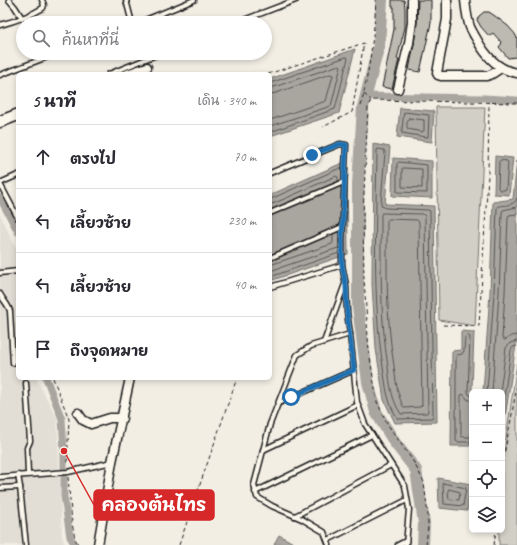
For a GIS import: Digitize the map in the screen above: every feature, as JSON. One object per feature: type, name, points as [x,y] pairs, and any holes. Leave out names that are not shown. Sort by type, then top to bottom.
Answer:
[{"type":"street","points":[[398,89],[409,43],[412,22],[412,0]]},
{"type":"street","points":[[447,0],[447,19],[437,73],[438,75],[487,76],[501,68]]},
{"type":"street","points":[[465,0],[466,11],[471,29],[481,48],[491,60],[501,68],[517,73]]},
{"type":"street","points":[[132,72],[147,66]]},
{"type":"street","points":[[0,124],[16,117]]},
{"type":"street","points":[[98,545],[112,462],[130,380]]},
{"type":"street","points":[[78,413],[83,420],[91,424],[110,418],[122,418]]},
{"type":"lane","points":[[8,0],[21,16]]},
{"type":"lane","points":[[26,16],[43,8],[44,5],[42,0]]},
{"type":"lane","points":[[126,0],[130,16]]},
{"type":"lane","points":[[155,16],[194,0]]},
{"type":"lane","points":[[254,16],[296,0]]},
{"type":"lane","points":[[0,25],[16,20]]},
{"type":"lane","points":[[0,75],[40,60]]},
{"type":"lane","points":[[114,72],[144,60]]},
{"type":"lane","points":[[0,118],[16,112]]},
{"type":"lane","points":[[272,172],[340,144],[346,145],[342,227],[342,265],[346,282],[347,312],[358,405],[365,424],[405,486],[409,509],[406,543],[398,545]]},
{"type":"lane","points":[[16,176],[0,184],[16,214]]},
{"type":"lane","points":[[272,212],[344,182]]},
{"type":"lane","points":[[272,257],[342,227]]},
{"type":"lane","points":[[272,286],[342,265]]},
{"type":"lane","points":[[0,273],[16,271]]},
{"type":"lane","points":[[324,342],[346,282]]},
{"type":"lane","points":[[0,295],[8,305],[12,318],[13,363]]},
{"type":"lane","points":[[329,545],[324,532],[257,497],[254,485],[270,424],[297,355],[311,346],[350,334]]},
{"type":"lane","points":[[279,403],[354,370]]},
{"type":"lane","points":[[26,383],[30,441],[27,448],[28,474]]},
{"type":"lane","points":[[263,450],[358,405]]},
{"type":"lane","points":[[255,492],[372,435]]},
{"type":"lane","points":[[0,477],[67,472],[112,462]]},
{"type":"lane","points":[[295,516],[391,465]]},
{"type":"lane","points":[[18,475],[26,545]]},
{"type":"lane","points":[[0,488],[20,487]]},
{"type":"lane","points":[[328,540],[407,500]]},
{"type":"path","points":[[361,106],[374,29],[376,0]]},
{"type":"path","points":[[272,73],[364,43],[352,112],[323,127]]},
{"type":"path","points":[[364,93],[371,100],[517,103]]},
{"type":"path","points":[[371,100],[368,107],[363,215],[364,279],[369,351],[377,402],[388,425],[413,461],[424,482],[428,515],[426,545]]},
{"type":"path","points":[[442,325],[479,326],[488,175],[489,102]]},
{"type":"path","points":[[54,380],[68,419],[67,472],[72,523],[75,539],[79,545]]},
{"type":"path","points":[[179,545],[236,380]]},
{"type":"path","points":[[503,461],[517,384]]},
{"type":"path","points":[[494,545],[496,533]]},
{"type":"shaded area","points":[[436,107],[485,107],[475,326],[439,320]]},
{"type":"shaded area","points":[[0,214],[16,249],[16,380],[37,380],[57,418],[62,536],[65,545],[0,545]]},
{"type":"shaded area","points":[[517,363],[517,545],[499,545],[499,533],[505,533],[505,445]]},
{"type":"water","points":[[355,49],[339,113],[272,135],[272,78]]},
{"type":"water","points":[[400,108],[434,111],[432,142],[397,137]]},
{"type":"water","points":[[373,144],[390,147],[385,204],[434,206],[437,422],[395,423],[384,400],[376,349],[372,285]]},
{"type":"water","points":[[495,156],[513,158],[509,195],[494,194]]},
{"type":"water","points":[[393,158],[432,161],[432,198],[392,196]]},
{"type":"water","points":[[517,160],[517,338],[505,415],[505,389],[483,389],[490,293],[493,202],[513,199]]},
{"type":"water","points":[[342,163],[347,166],[348,254],[272,280],[272,194]]},
{"type":"water","points":[[461,331],[474,332],[472,389],[469,389],[469,446],[451,446],[452,351],[461,350]]},
{"type":"water","points":[[438,478],[469,484],[467,511],[439,508]]},
{"type":"water","points":[[279,535],[297,545],[274,545]]},
{"type":"building","points":[[392,0],[404,0],[405,27],[397,59],[399,59],[392,89],[382,87],[394,29],[394,7],[392,7]]},
{"type":"building","points":[[418,0],[431,0],[431,23],[420,72],[409,70],[417,23]]},
{"type":"building","points":[[484,12],[489,12],[495,16],[508,26],[515,34],[517,38],[516,57],[508,58],[499,47],[502,43],[493,33],[489,36],[481,27],[477,20]]},
{"type":"waterway","points":[[382,0],[379,45],[363,107],[358,184],[358,307],[368,382],[376,412],[395,443],[416,470],[424,523],[423,545]]},
{"type":"waterway","points":[[366,96],[517,100]]},
{"type":"waterway","points":[[0,198],[16,228]]},
{"type":"waterway","points":[[47,380],[62,419],[64,496],[70,537],[75,545]]},
{"type":"place","name":"คลองต้นไทร","points":[[64,451]]},
{"type":"route","points":[[291,397],[354,370],[347,312],[346,286],[342,265],[346,145],[340,144],[312,155]]}]
